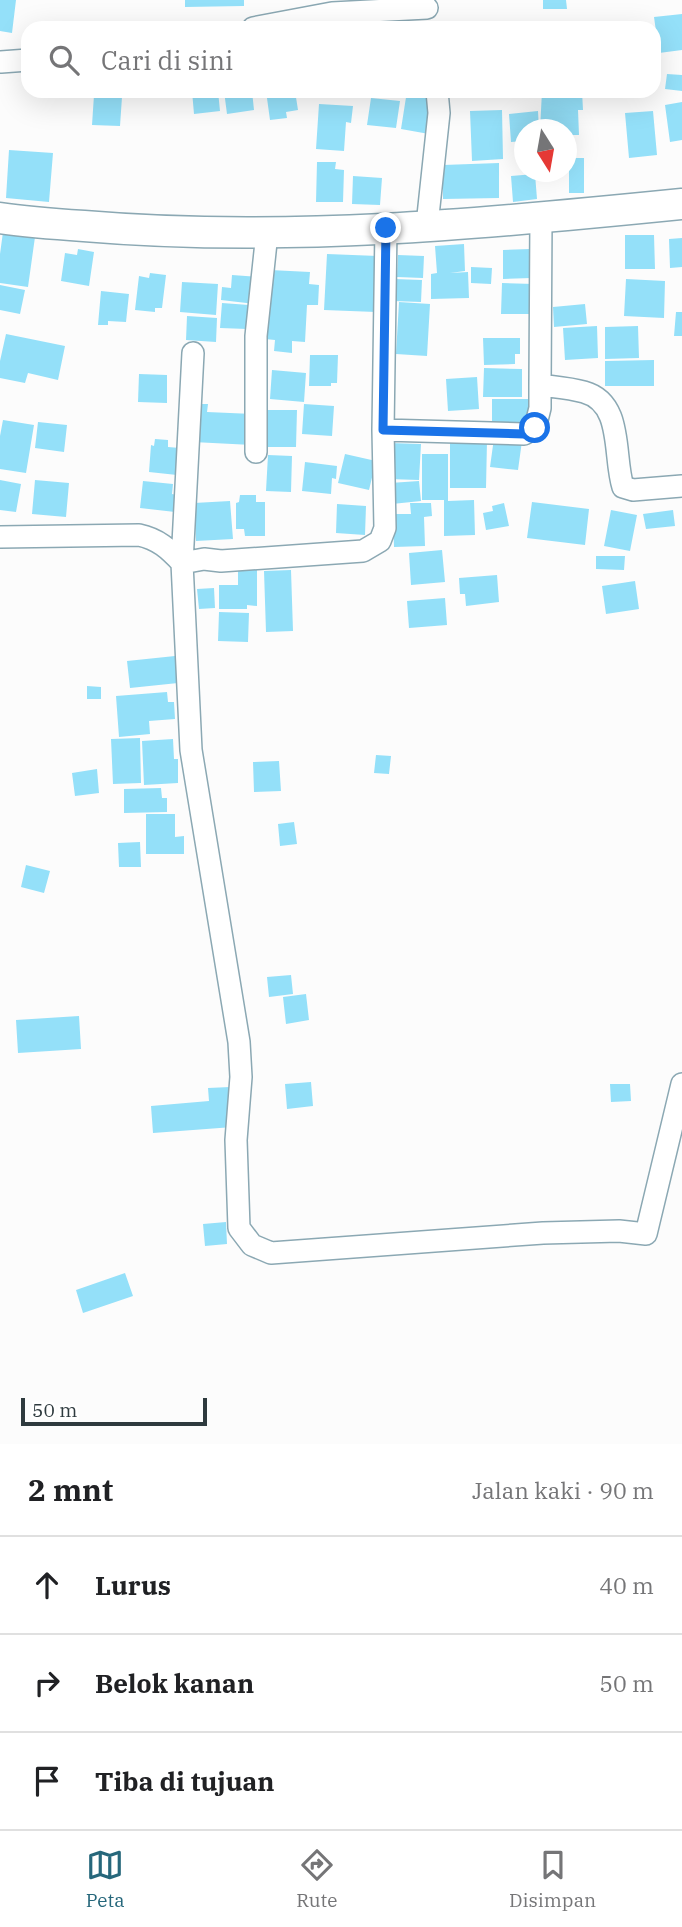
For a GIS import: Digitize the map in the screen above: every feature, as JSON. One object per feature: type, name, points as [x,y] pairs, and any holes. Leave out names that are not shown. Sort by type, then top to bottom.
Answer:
[{"type":"street","points":[[290,21],[332,13],[427,12]]},
{"type":"street","points":[[0,70],[0,61],[21,60]]},
{"type":"street","points":[[427,225],[439,113],[438,98]]},
{"type":"street","points":[[0,218],[155,232],[267,233],[541,218],[682,204]]},
{"type":"street","points":[[383,430],[524,434],[535,428],[540,408],[541,218]]},
{"type":"street","points":[[182,563],[204,559],[221,561],[363,551],[380,541],[385,528],[383,430],[386,228]]},
{"type":"street","points":[[256,452],[256,336],[267,233]]},
{"type":"street","points":[[193,353],[182,563],[191,750],[239,1042],[242,1077],[236,1140],[239,1228],[252,1245],[271,1253],[542,1233],[619,1231],[646,1234],[682,1084]]},
{"type":"street","points":[[540,386],[584,392],[595,396],[608,408],[624,486],[633,490],[682,486]]},
{"type":"street","points":[[0,537],[139,535],[150,537],[167,547],[182,563]]},
{"type":"building","points":[[0,0],[16,0],[12,33],[0,31]]},
{"type":"building","points":[[185,0],[244,0],[244,6],[185,7]]},
{"type":"building","points":[[543,0],[566,0],[567,9],[543,9]]},
{"type":"building","points":[[682,14],[682,50],[661,53],[661,21],[655,21],[654,17]]},
{"type":"building","points":[[667,74],[682,75],[682,91],[665,89]]},
{"type":"building","points":[[94,98],[122,98],[120,126],[92,125]]},
{"type":"building","points":[[193,98],[219,98],[220,111],[194,114]]},
{"type":"building","points":[[225,98],[253,98],[254,110],[227,114]]},
{"type":"building","points":[[267,98],[296,98],[298,110],[286,112],[287,118],[270,120]]},
{"type":"building","points":[[371,98],[400,101],[396,128],[367,125]]},
{"type":"building","points":[[406,98],[431,98],[429,134],[401,129]]},
{"type":"building","points":[[542,98],[582,98],[583,110],[578,110],[579,135],[577,119],[541,119]]},
{"type":"building","points":[[682,102],[682,140],[670,142],[665,105]]},
{"type":"building","points":[[319,104],[353,106],[351,123],[346,122],[344,151],[316,149]]},
{"type":"building","points":[[502,110],[503,159],[472,161],[470,111]]},
{"type":"building","points":[[538,111],[538,119],[514,119],[514,142],[511,142],[509,114]]},
{"type":"building","points":[[653,111],[657,155],[629,158],[625,113]]},
{"type":"building","points":[[9,150],[53,153],[49,202],[6,198]]},
{"type":"building","points":[[577,158],[584,158],[584,193],[569,193],[569,182],[577,182]]},
{"type":"building","points":[[317,162],[336,162],[335,169],[344,170],[343,202],[316,202]]},
{"type":"building","points":[[499,163],[499,198],[443,199],[443,165]]},
{"type":"building","points":[[353,176],[382,178],[380,205],[352,204]]},
{"type":"building","points":[[511,176],[514,176],[514,182],[536,182],[537,199],[513,202]]},
{"type":"building","points":[[3,232],[35,237],[28,287],[0,283]]},
{"type":"building","points":[[625,235],[654,235],[655,269],[625,269]]},
{"type":"building","points":[[682,238],[682,267],[670,268],[669,239]]},
{"type":"building","points":[[464,244],[465,271],[450,273],[468,272],[469,298],[431,299],[431,274],[437,273],[435,246]]},
{"type":"building","points":[[78,249],[94,252],[89,286],[61,281],[65,253],[77,255]]},
{"type":"building","points":[[530,249],[531,278],[503,279],[503,250]]},
{"type":"building","points":[[327,254],[378,256],[376,312],[324,310]]},
{"type":"building","points":[[398,255],[424,256],[423,278],[397,277]]},
{"type":"building","points":[[471,267],[492,268],[491,284],[471,283]]},
{"type":"building","points":[[270,270],[310,272],[309,284],[319,285],[318,305],[307,305],[305,342],[292,341],[292,353],[274,351],[275,340],[265,339]]},
{"type":"building","points":[[150,273],[166,275],[162,308],[155,308],[155,312],[135,310],[139,276],[149,278]]},
{"type":"building","points":[[232,275],[258,277],[255,304],[221,300],[222,287],[231,288]]},
{"type":"building","points":[[394,279],[422,280],[421,302],[393,301]]},
{"type":"building","points":[[626,279],[665,281],[664,318],[624,316]]},
{"type":"building","points":[[182,282],[218,284],[216,315],[180,312]]},
{"type":"building","points":[[502,283],[534,284],[533,314],[501,314]]},
{"type":"building","points":[[0,285],[25,290],[20,314],[0,310]]},
{"type":"building","points":[[101,291],[129,294],[126,322],[108,321],[108,325],[98,325]]},
{"type":"building","points":[[399,302],[430,304],[427,356],[396,354]]},
{"type":"building","points":[[222,303],[249,305],[247,329],[220,328]]},
{"type":"building","points":[[585,304],[587,324],[554,327],[553,307]]},
{"type":"building","points":[[676,312],[682,312],[682,336],[674,336]]},
{"type":"building","points":[[187,316],[217,318],[216,342],[186,340]]},
{"type":"building","points":[[597,326],[598,358],[565,360],[563,328]]},
{"type":"building","points":[[638,326],[639,358],[605,359],[605,327]]},
{"type":"building","points":[[6,334],[65,346],[58,380],[28,373],[25,383],[0,378],[0,361]]},
{"type":"building","points":[[483,338],[520,338],[520,354],[515,354],[515,364],[484,365]]},
{"type":"building","points":[[310,355],[338,355],[337,383],[331,383],[331,386],[309,386]]},
{"type":"building","points":[[654,360],[654,386],[605,386],[605,361]]},
{"type":"building","points":[[484,368],[522,369],[522,397],[483,397]]},
{"type":"building","points":[[272,370],[306,373],[304,402],[270,399]]},
{"type":"building","points":[[139,374],[167,375],[167,403],[138,402]]},
{"type":"building","points":[[477,377],[479,409],[448,411],[446,379]]},
{"type":"building","points":[[492,399],[530,399],[530,425],[492,425]]},
{"type":"building","points":[[197,404],[208,404],[207,412],[253,414],[252,445],[193,442]]},
{"type":"building","points":[[304,404],[334,406],[332,436],[302,434]]},
{"type":"building","points":[[267,410],[297,410],[296,447],[266,447]]},
{"type":"building","points":[[3,420],[34,425],[26,473],[0,469]]},
{"type":"building","points":[[38,422],[67,425],[64,452],[35,448]]},
{"type":"building","points":[[494,438],[522,441],[518,470],[490,467]]},
{"type":"building","points":[[155,439],[168,440],[168,447],[180,448],[177,475],[149,472],[151,445],[154,446]]},
{"type":"building","points":[[450,441],[487,441],[486,488],[450,488]]},
{"type":"building","points":[[389,443],[421,444],[419,480],[388,479]]},
{"type":"building","points":[[345,454],[376,461],[369,490],[338,483]]},
{"type":"building","points":[[422,454],[448,454],[448,501],[474,500],[475,535],[444,536],[444,500],[422,500]]},
{"type":"building","points":[[268,455],[292,456],[291,492],[266,491]]},
{"type":"building","points":[[305,462],[337,466],[336,479],[332,478],[331,494],[302,491]]},
{"type":"building","points":[[0,480],[21,484],[16,512],[0,510]]},
{"type":"building","points":[[35,480],[69,483],[66,517],[32,514]]},
{"type":"building","points":[[143,481],[173,484],[172,494],[177,495],[175,512],[140,508]]},
{"type":"building","points":[[419,481],[421,501],[392,504],[390,483]]},
{"type":"building","points":[[240,495],[256,495],[256,502],[265,502],[265,536],[245,536],[244,529],[236,529],[236,503],[239,502]]},
{"type":"building","points":[[230,501],[233,539],[196,541],[194,503]]},
{"type":"building","points":[[532,502],[589,509],[585,545],[527,538]]},
{"type":"building","points":[[410,503],[431,503],[432,516],[424,517],[425,546],[394,547],[393,514],[411,514]]},
{"type":"building","points":[[504,503],[509,526],[486,530],[483,513],[493,511],[492,506]]},
{"type":"building","points":[[337,504],[366,506],[365,535],[336,533]]},
{"type":"building","points":[[611,510],[637,515],[630,551],[604,546]]},
{"type":"building","points":[[673,510],[675,526],[646,529],[643,514]]},
{"type":"building","points":[[442,550],[445,582],[411,585],[409,553]]},
{"type":"building","points":[[596,556],[625,556],[624,570],[596,569]]},
{"type":"building","points":[[238,570],[257,570],[257,606],[247,605],[247,609],[219,609],[219,585],[238,585]]},
{"type":"building","points":[[291,570],[293,631],[266,632],[264,571]]},
{"type":"building","points":[[497,575],[499,602],[466,606],[465,594],[460,594],[459,578]]},
{"type":"building","points":[[635,581],[639,609],[606,614],[602,586]]},
{"type":"building","points":[[214,588],[215,608],[199,609],[197,589]]},
{"type":"building","points":[[445,598],[447,625],[409,628],[407,601]]},
{"type":"building","points":[[219,612],[249,613],[248,642],[218,641]]},
{"type":"building","points":[[175,656],[178,683],[130,688],[127,661]]},
{"type":"building","points":[[87,686],[101,687],[101,699],[87,699]]},
{"type":"building","points":[[167,692],[168,702],[174,702],[175,719],[149,721],[150,734],[119,737],[116,696]]},
{"type":"building","points":[[140,738],[141,783],[113,784],[111,739]]},
{"type":"building","points":[[173,739],[174,759],[178,759],[178,783],[144,785],[142,741]]},
{"type":"building","points":[[376,755],[391,756],[389,774],[374,773]]},
{"type":"building","points":[[279,761],[281,791],[254,792],[253,762]]},
{"type":"building","points":[[97,769],[99,793],[75,796],[72,773]]},
{"type":"building","points":[[161,788],[162,798],[167,798],[167,812],[124,813],[124,789]]},
{"type":"building","points":[[146,814],[175,814],[175,837],[184,836],[184,854],[146,854]]},
{"type":"building","points":[[294,822],[297,844],[280,846],[278,824]]},
{"type":"building","points":[[140,842],[141,867],[119,867],[118,843]]},
{"type":"building","points":[[26,865],[50,871],[44,893],[21,887]]},
{"type":"building","points":[[291,975],[293,994],[269,997],[267,977]]},
{"type":"building","points":[[306,994],[309,1020],[286,1024],[283,997]]},
{"type":"building","points":[[79,1016],[81,1049],[18,1053],[16,1020]]},
{"type":"building","points":[[311,1082],[313,1106],[287,1109],[285,1084]]},
{"type":"building","points":[[610,1084],[630,1084],[631,1101],[611,1102]]},
{"type":"building","points":[[230,1087],[233,1127],[153,1133],[151,1106],[209,1101],[208,1088]]},
{"type":"building","points":[[226,1222],[227,1244],[205,1246],[203,1224]]},
{"type":"building","points":[[125,1273],[133,1296],[83,1313],[76,1290]]},
{"type":"route","points":[[386,228],[383,430],[524,434],[535,428]]}]
